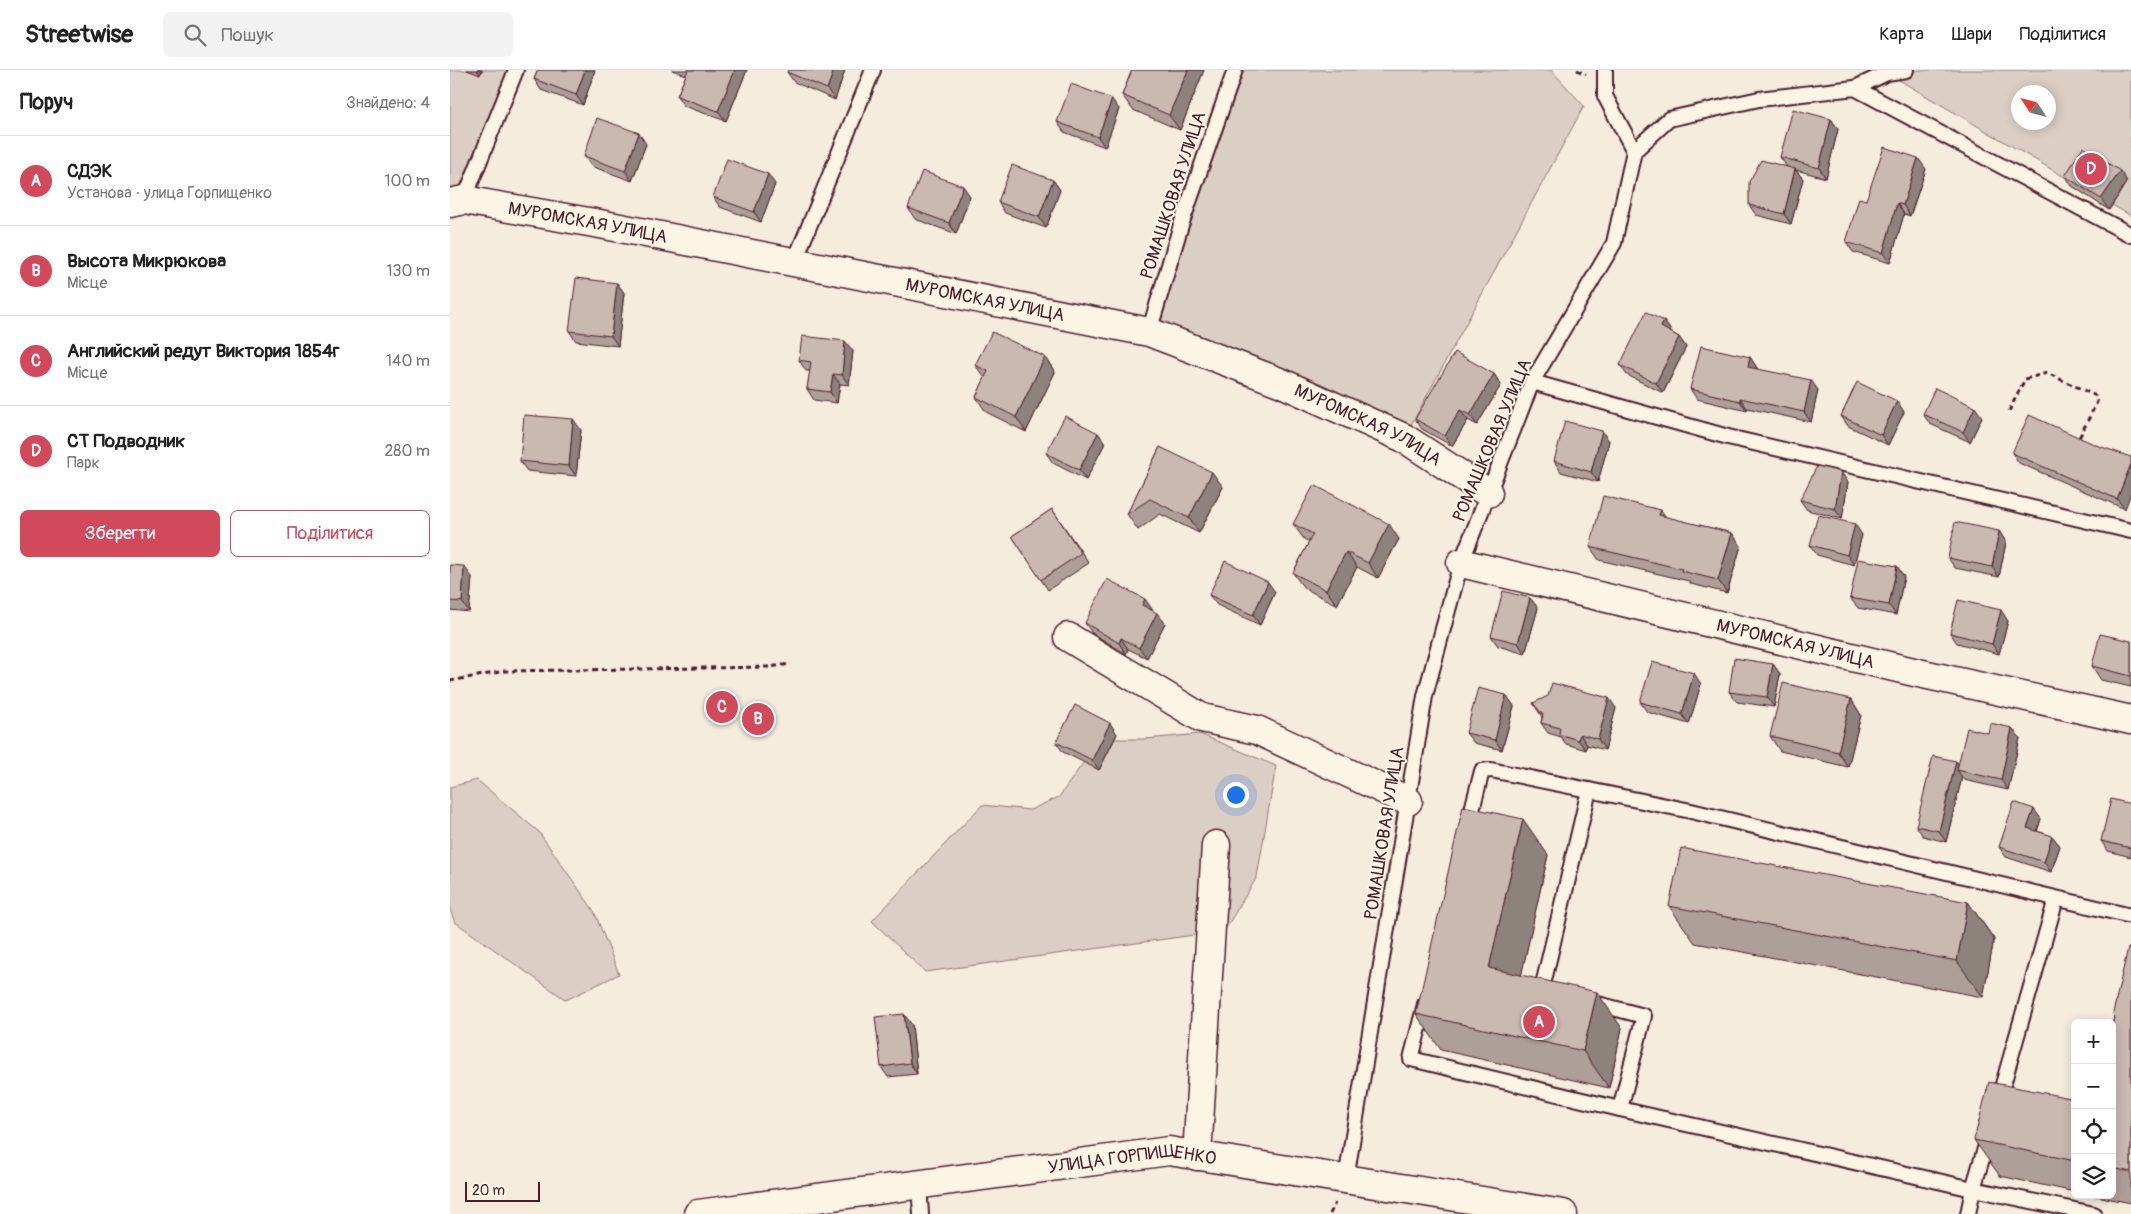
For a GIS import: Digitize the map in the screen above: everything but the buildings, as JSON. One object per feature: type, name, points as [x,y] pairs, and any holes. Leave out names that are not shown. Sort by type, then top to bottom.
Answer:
[{"type":"street","name":"МУРОМСКАЯ УЛИЦА","points":[[457,201],[600,224],[1149,332],[1282,383],[1404,438],[1488,493]]},
{"type":"street","name":"МУРОМСКАЯ УЛИЦА","points":[[1461,564],[1895,667],[2131,720]]},
{"type":"street","points":[[1068,637],[1202,718],[1258,730],[1408,801]]},
{"type":"street","points":[[1197,1156],[1216,845]]},
{"type":"street","name":"УЛИЦА ГОРПИЩЕНКО","points":[[698,1214],[1169,1151],[1563,1214]]},
{"type":"lane","points":[[457,201],[516,70]]},
{"type":"lane","points":[[794,263],[873,70]]},
{"type":"lane","name":"РОМАШКОВАЯ УЛИЦА","points":[[1149,332],[1181,225],[1235,70]]},
{"type":"lane","points":[[1605,70],[1605,96],[1634,152],[1669,118],[1758,99],[1856,88],[1887,73],[1906,70]]},
{"type":"lane","points":[[1856,88],[2131,235]]},
{"type":"lane","name":"РОМАШКОВАЯ УЛИЦА","points":[[1346,1180],[1425,696],[1461,564],[1532,382],[1614,243],[1634,152]]},
{"type":"lane","points":[[1532,382],[1728,437],[2131,531]]},
{"type":"lane","points":[[1465,838],[1482,771],[1491,770],[1699,813],[2131,916]]},
{"type":"lane","points":[[1561,994],[1542,989],[1589,790]]},
{"type":"lane","points":[[1968,1214],[1973,1189],[1997,1113],[2056,899]]},
{"type":"lane","points":[[1428,992],[1411,1059],[1620,1109],[1973,1189],[2094,1214]]},
{"type":"lane","points":[[1579,999],[1644,1016],[1620,1109]]},
{"type":"lane","points":[[919,1184],[920,1214]]},
{"type":"path","points":[[2009,411],[2025,379],[2047,373],[2096,396],[2097,402],[2078,440]]},
{"type":"path","points":[[450,681],[504,671],[770,667],[791,664]]},
{"type":"shaded area","points":[[450,70],[516,70],[464,200],[450,202]]},
{"type":"shaded area","points":[[1235,70],[1551,70],[1584,106],[1404,438],[1149,332]]},
{"type":"shaded area","points":[[1894,70],[2131,70],[2131,216],[1887,73]]},
{"type":"shaded area","points":[[1200,734],[1276,766],[1257,877],[1224,931],[925,972],[872,921],[982,805],[1030,810],[1059,797],[1100,739],[1146,739]]},
{"type":"shaded area","points":[[477,780],[539,832],[594,911],[619,974],[566,1000],[455,922],[450,910],[450,787]]},
{"type":"place","name":"СТ Подводник","points":[[2091,169]]},
{"type":"place","name":"Английский редут Виктория 1854г","points":[[722,707]]},
{"type":"place","name":"Высота Микрюкова","points":[[758,719]]},
{"type":"place","name":"СДЭК","points":[[1539,1022]]}]
